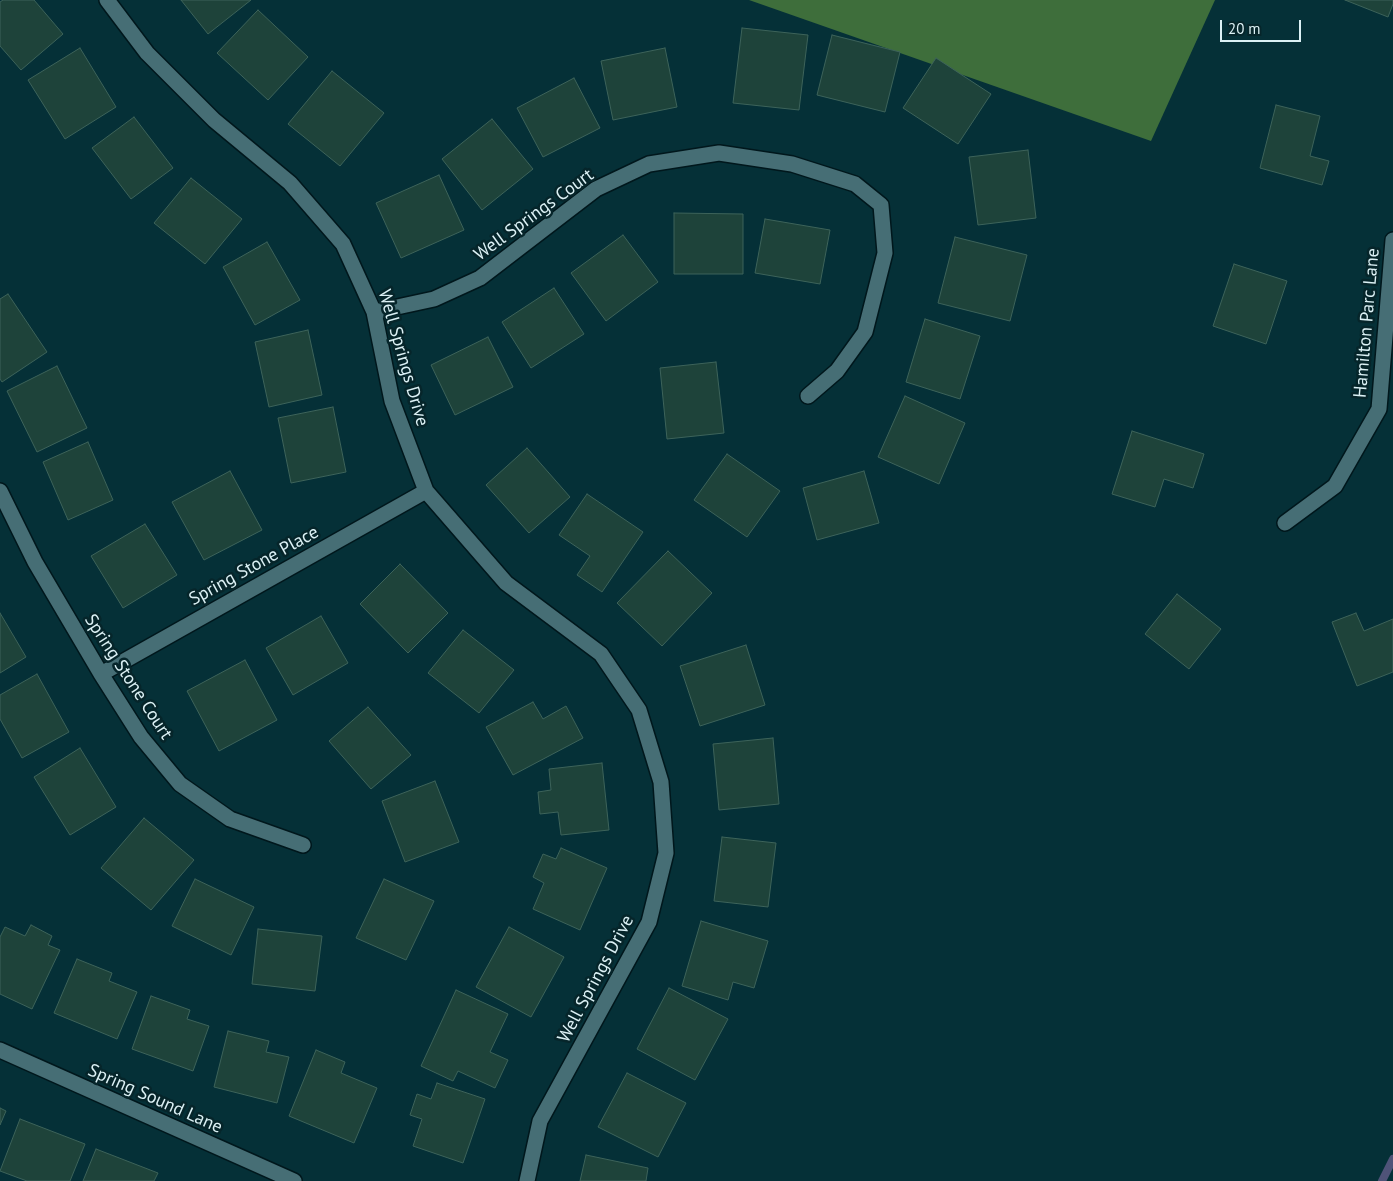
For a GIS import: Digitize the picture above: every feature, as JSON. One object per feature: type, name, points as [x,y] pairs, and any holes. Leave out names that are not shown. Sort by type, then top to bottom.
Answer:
[{"type":"street","name":"Well Springs Drive","points":[[106,0],[148,53],[214,120],[290,183],[343,244],[374,312],[392,401],[426,491],[506,583],[602,654],[638,710],[661,782],[666,853],[649,922],[540,1121],[527,1181]]},
{"type":"street","name":"Well Springs Court","points":[[374,312],[434,299],[480,278],[596,189],[649,164],[719,153],[792,164],[855,184],[881,205],[884,253],[865,332],[837,371],[808,396]]},
{"type":"street","name":"Hamilton Parc Lane","points":[[1285,523],[1335,486],[1379,409],[1393,240]]},
{"type":"street","name":"Spring Stone Court","points":[[0,491],[35,562],[101,674],[141,737],[180,784],[230,819],[303,845]]},
{"type":"street","name":"Spring Stone Place","points":[[101,674],[426,491]]},
{"type":"street","name":"Spring Sound Lane","points":[[0,1050],[294,1181]]},
{"type":"green space","points":[[749,0],[1215,0],[1151,141]]},
{"type":"building","points":[[3,0],[34,0],[63,34],[21,70],[0,46],[0,2]]},
{"type":"building","points":[[181,0],[251,0],[208,34]]},
{"type":"building","points":[[1345,0],[1393,0],[1393,4],[1388,17]]},
{"type":"building","points":[[258,10],[308,57],[268,100],[217,53]]},
{"type":"building","points":[[742,28],[808,35],[799,110],[733,103]]},
{"type":"building","points":[[832,35],[900,52],[885,112],[817,95]]},
{"type":"building","points":[[80,48],[116,107],[65,139],[28,80]]},
{"type":"building","points":[[665,48],[677,107],[613,120],[601,61]]},
{"type":"building","points":[[936,58],[991,94],[958,144],[903,108]]},
{"type":"building","points":[[332,71],[384,113],[340,166],[288,124]]},
{"type":"building","points":[[574,78],[600,128],[543,157],[517,108]]},
{"type":"building","points":[[1276,105],[1320,116],[1310,156],[1329,161],[1322,185],[1260,168]]},
{"type":"building","points":[[134,117],[173,168],[131,199],[92,148]]},
{"type":"building","points":[[492,119],[533,169],[482,210],[442,159]]},
{"type":"building","points":[[1028,150],[1036,218],[978,225],[969,157]]},
{"type":"building","points":[[439,175],[464,230],[401,258],[376,203]]},
{"type":"building","points":[[191,178],[242,219],[205,264],[154,223]]},
{"type":"building","points":[[674,213],[743,214],[743,274],[674,274]]},
{"type":"building","points":[[765,219],[830,230],[820,284],[755,273]]},
{"type":"building","points":[[623,235],[658,282],[606,321],[571,273]]},
{"type":"building","points":[[955,237],[1027,255],[1010,321],[938,303]]},
{"type":"building","points":[[267,242],[300,300],[255,325],[223,267]]},
{"type":"building","points":[[1234,264],[1287,281],[1266,344],[1213,326]]},
{"type":"building","points":[[554,288],[584,334],[531,368],[502,322]]},
{"type":"building","points":[[8,294],[47,352],[2,382],[0,379],[0,299]]},
{"type":"building","points":[[925,319],[980,336],[960,399],[906,382]]},
{"type":"building","points":[[308,330],[322,395],[269,407],[255,342]]},
{"type":"building","points":[[488,337],[513,387],[455,415],[431,365]]},
{"type":"building","points":[[716,362],[724,433],[667,439],[660,368]]},
{"type":"building","points":[[57,366],[87,428],[37,452],[7,391]]},
{"type":"building","points":[[905,396],[965,423],[939,484],[878,457]]},
{"type":"building","points":[[333,407],[346,472],[291,483],[278,418]]},
{"type":"building","points":[[1132,431],[1204,454],[1193,488],[1164,479],[1155,507],[1112,494]]},
{"type":"building","points":[[88,442],[113,500],[68,520],[43,462]]},
{"type":"building","points":[[527,448],[570,497],[529,533],[486,485]]},
{"type":"building","points":[[727,454],[780,491],[747,537],[694,500]]},
{"type":"building","points":[[230,471],[262,530],[204,560],[172,502]]},
{"type":"building","points":[[864,471],[879,523],[817,540],[803,488]]},
{"type":"building","points":[[587,494],[643,532],[602,592],[577,575],[590,556],[559,535]]},
{"type":"building","points":[[145,524],[177,575],[123,608],[91,556]]},
{"type":"building","points":[[668,551],[712,593],[662,646],[617,603]]},
{"type":"building","points":[[400,564],[448,613],[408,653],[360,604]]},
{"type":"building","points":[[1177,594],[1221,629],[1189,669],[1145,634]]},
{"type":"building","points":[[0,613],[26,657],[0,673]]},
{"type":"building","points":[[1356,613],[1364,631],[1393,619],[1393,672],[1357,686],[1332,622]]},
{"type":"building","points":[[321,616],[348,663],[293,695],[266,648]]},
{"type":"building","points":[[463,630],[514,670],[479,713],[428,673]]},
{"type":"building","points":[[746,645],[765,705],[700,726],[680,666]]},
{"type":"building","points":[[245,660],[277,720],[219,751],[187,691]]},
{"type":"building","points":[[37,674],[69,732],[22,758],[0,719],[0,695]]},
{"type":"building","points":[[533,702],[543,719],[566,706],[583,738],[513,775],[486,727]]},
{"type":"building","points":[[368,707],[411,755],[371,789],[329,741]]},
{"type":"building","points":[[773,738],[779,804],[719,810],[713,744]]},
{"type":"building","points":[[80,748],[116,807],[70,835],[34,777]]},
{"type":"building","points":[[602,763],[609,830],[561,835],[558,812],[540,814],[538,792],[551,790],[549,769]]},
{"type":"building","points":[[435,781],[459,842],[405,862],[382,801]]},
{"type":"building","points":[[144,818],[194,860],[151,910],[101,868]]},
{"type":"building","points":[[722,837],[776,843],[768,907],[714,901]]},
{"type":"building","points":[[561,848],[607,868],[580,930],[533,909],[544,883],[533,877],[543,854],[556,859]]},
{"type":"building","points":[[195,879],[254,907],[231,955],[172,926]]},
{"type":"building","points":[[384,879],[434,901],[406,960],[356,938]]},
{"type":"building","points":[[701,921],[768,941],[754,988],[733,982],[728,1000],[682,986]]},
{"type":"building","points":[[31,925],[52,936],[48,945],[60,950],[32,1009],[0,994],[0,937],[5,927],[25,936]]},
{"type":"building","points":[[509,927],[564,957],[531,1017],[476,987]]},
{"type":"building","points":[[258,929],[322,936],[315,991],[252,984]]},
{"type":"building","points":[[77,959],[112,973],[109,981],[137,992],[117,1039],[54,1013]]},
{"type":"building","points":[[669,988],[728,1019],[695,1080],[637,1049]]},
{"type":"building","points":[[456,990],[508,1014],[490,1052],[508,1060],[495,1088],[458,1071],[453,1081],[421,1066]]},
{"type":"building","points":[[151,996],[190,1010],[187,1019],[209,1026],[193,1071],[132,1049]]},
{"type":"building","points":[[228,1031],[269,1041],[266,1052],[289,1057],[277,1103],[214,1087]]},
{"type":"building","points":[[316,1050],[345,1062],[341,1073],[377,1088],[354,1143],[289,1116]]},
{"type":"building","points":[[627,1073],[686,1103],[658,1157],[598,1127]]},
{"type":"building","points":[[437,1083],[485,1099],[463,1163],[413,1146],[422,1119],[410,1115],[417,1094],[431,1099]]},
{"type":"building","points":[[0,1108],[6,1111],[0,1125]]},
{"type":"building","points":[[20,1119],[85,1144],[70,1181],[27,1181],[0,1171]]},
{"type":"building","points":[[96,1149],[158,1173],[154,1181],[83,1181]]},
{"type":"building","points":[[586,1155],[648,1168],[646,1181],[580,1181]]},
{"type":"waterway","points":[[1382,1181],[1393,1159]]}]
